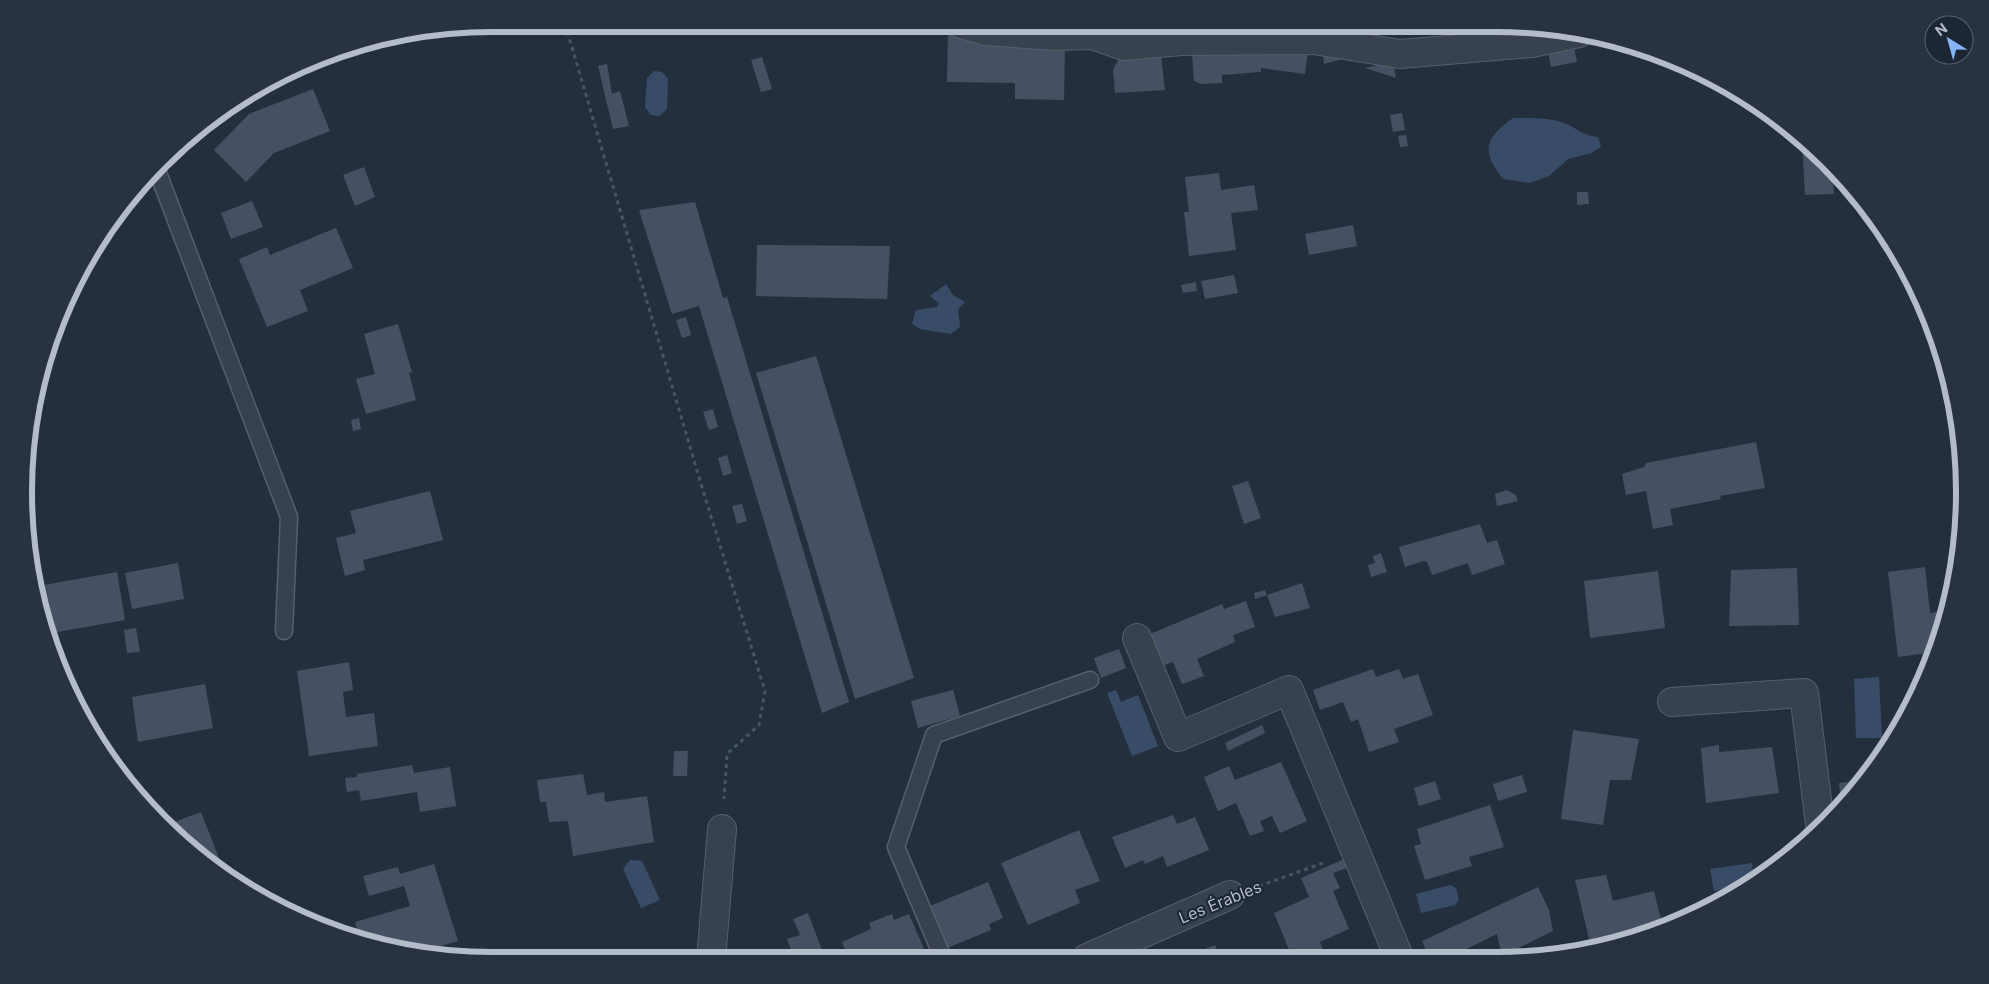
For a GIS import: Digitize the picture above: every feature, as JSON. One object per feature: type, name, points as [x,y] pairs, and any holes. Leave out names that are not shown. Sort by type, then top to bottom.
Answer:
[{"type":"street","points":[[986,32],[1056,36],[1093,35],[1124,46],[1181,41],[1314,40],[1400,54],[1532,43],[1561,37]]},
{"type":"street","points":[[1137,638],[1178,737],[1288,690],[1396,952]]},
{"type":"street","points":[[1672,702],[1804,693],[1819,819]]},
{"type":"street","points":[[712,952],[722,830]]},
{"type":"street","name":"Les Érables","points":[[1101,952],[1230,896]]},
{"type":"lane","points":[[159,176],[289,517],[284,631]]},
{"type":"lane","points":[[940,952],[896,847],[934,735],[1090,680]]},
{"type":"path","points":[[566,32],[700,484],[765,691],[759,725],[727,754],[722,830]]},
{"type":"path","name":"Les Érables","points":[[1230,896],[1356,852]]},
{"type":"water","points":[[654,71],[662,72],[668,79],[667,109],[659,116],[651,115],[645,107],[647,78]]},
{"type":"water","points":[[1513,118],[1541,118],[1562,122],[1586,134],[1598,137],[1601,147],[1591,153],[1568,159],[1549,176],[1530,183],[1503,179],[1491,161],[1489,146],[1496,132]]},
{"type":"water","points":[[946,284],[953,295],[965,302],[958,309],[960,327],[951,334],[920,329],[912,324],[916,310],[937,307],[939,303],[930,296]]},
{"type":"water","points":[[1879,677],[1882,738],[1856,738],[1854,679]]},
{"type":"water","points":[[1116,690],[1121,702],[1138,695],[1158,746],[1132,756],[1107,693]]},
{"type":"water","points":[[630,860],[642,861],[660,900],[641,908],[623,869]]},
{"type":"water","points":[[1752,863],[1753,873],[1729,889],[1714,891],[1710,869]]},
{"type":"water","points":[[1450,885],[1456,888],[1459,900],[1455,905],[1421,913],[1416,894]]},
{"type":"building","points":[[948,32],[957,32],[988,39],[1065,43],[1064,100],[1015,99],[1015,83],[947,82]]},
{"type":"building","points":[[1573,42],[1577,62],[1551,67],[1547,47]]},
{"type":"building","points":[[1322,47],[1361,54],[1324,64]]},
{"type":"building","points":[[1308,51],[1305,74],[1261,68],[1261,72],[1222,75],[1222,83],[1201,84],[1194,81],[1192,54]]},
{"type":"building","points":[[1161,56],[1165,90],[1115,93],[1113,70],[1118,60]]},
{"type":"building","points":[[762,57],[772,89],[761,92],[751,60]]},
{"type":"building","points":[[1393,61],[1396,78],[1365,68]]},
{"type":"building","points":[[607,64],[612,94],[620,91],[629,126],[613,129],[598,66]]},
{"type":"building","points":[[313,89],[330,131],[274,153],[246,182],[214,150],[249,114]]},
{"type":"building","points":[[1402,113],[1405,130],[1393,132],[1390,115]]},
{"type":"building","points":[[1406,135],[1408,146],[1400,147],[1398,136]]},
{"type":"building","points":[[1803,149],[1833,179],[1834,194],[1805,195]]},
{"type":"building","points":[[364,167],[375,197],[355,206],[343,175]]},
{"type":"building","points":[[1219,173],[1221,190],[1254,185],[1258,210],[1231,213],[1236,250],[1189,256],[1184,212],[1189,212],[1185,177]]},
{"type":"building","points":[[1577,192],[1588,192],[1589,204],[1577,205]]},
{"type":"building","points":[[252,201],[263,227],[231,239],[221,213]]},
{"type":"building","points":[[695,202],[723,298],[727,297],[849,702],[822,713],[699,306],[672,314],[639,210]]},
{"type":"building","points":[[1353,225],[1357,246],[1309,255],[1305,234]]},
{"type":"building","points":[[336,228],[353,268],[300,290],[308,311],[267,327],[239,259],[267,247],[270,255]]},
{"type":"building","points":[[757,245],[890,246],[887,299],[756,296]]},
{"type":"building","points":[[1234,275],[1238,293],[1205,299],[1201,281]]},
{"type":"building","points":[[1196,282],[1197,291],[1183,293],[1181,285]]},
{"type":"building","points":[[686,317],[691,335],[682,338],[676,320]]},
{"type":"building","points":[[398,324],[412,372],[409,373],[416,400],[366,414],[356,379],[375,374],[364,334]]},
{"type":"building","points":[[816,356],[914,678],[855,699],[756,373]]},
{"type":"building","points":[[713,409],[718,427],[709,430],[703,412]]},
{"type":"building","points":[[359,418],[361,429],[353,431],[351,420]]},
{"type":"building","points":[[1756,442],[1765,488],[1720,496],[1721,499],[1670,509],[1673,525],[1653,529],[1646,491],[1626,495],[1622,474],[1644,467],[1646,463]]},
{"type":"building","points":[[727,455],[732,473],[723,476],[718,458]]},
{"type":"building","points":[[1248,481],[1261,518],[1244,524],[1232,486]]},
{"type":"building","points":[[1507,490],[1516,495],[1518,501],[1497,506],[1495,494]]},
{"type":"building","points":[[430,491],[443,540],[363,560],[365,570],[345,576],[336,538],[356,533],[350,511]]},
{"type":"building","points":[[742,504],[747,521],[737,524],[732,506]]},
{"type":"building","points":[[1480,524],[1487,543],[1497,540],[1505,564],[1472,575],[1468,563],[1432,575],[1427,562],[1424,561],[1405,567],[1399,547]]},
{"type":"building","points":[[1381,553],[1387,572],[1371,577],[1368,565],[1375,563],[1373,556]]},
{"type":"building","points":[[178,563],[184,599],[132,609],[125,573]]},
{"type":"building","points":[[1925,567],[1930,613],[1941,611],[1927,653],[1898,657],[1888,572]]},
{"type":"building","points":[[1797,568],[1799,625],[1729,626],[1731,570]]},
{"type":"building","points":[[1658,571],[1665,628],[1590,638],[1584,581]]},
{"type":"building","points":[[117,572],[125,620],[55,633],[42,585]]},
{"type":"building","points":[[1302,583],[1310,608],[1275,617],[1267,595]]},
{"type":"building","points":[[1265,590],[1267,595],[1255,599],[1254,593]]},
{"type":"building","points":[[1246,601],[1255,627],[1233,635],[1235,642],[1197,659],[1204,676],[1182,684],[1173,662],[1159,667],[1143,637],[1222,604],[1224,609]]},
{"type":"building","points":[[136,628],[140,652],[127,653],[124,630]]},
{"type":"building","points":[[1119,649],[1126,668],[1101,678],[1094,658]]},
{"type":"building","points":[[349,662],[353,690],[343,692],[346,717],[374,713],[378,746],[309,756],[297,671]]},
{"type":"building","points":[[1373,669],[1376,677],[1399,669],[1403,679],[1418,674],[1433,715],[1394,729],[1399,742],[1369,752],[1358,719],[1351,722],[1343,702],[1320,710],[1313,690]]},
{"type":"building","points":[[205,684],[213,728],[138,742],[132,697]]},
{"type":"building","points":[[953,690],[960,716],[918,728],[911,701]]},
{"type":"building","points":[[1262,725],[1265,733],[1228,751],[1225,743]]},
{"type":"building","points":[[1573,730],[1639,739],[1631,780],[1610,780],[1603,825],[1561,819]]},
{"type":"building","points":[[1719,745],[1719,752],[1772,747],[1779,793],[1706,803],[1701,748]]},
{"type":"building","points":[[674,751],[688,751],[687,776],[673,776]]},
{"type":"building","points":[[1281,762],[1307,821],[1280,833],[1272,816],[1260,821],[1264,831],[1250,836],[1236,803],[1218,811],[1204,777],[1229,766],[1235,780]]},
{"type":"building","points":[[412,765],[414,773],[450,767],[456,806],[420,812],[417,792],[361,801],[359,790],[347,792],[345,778],[357,777],[357,774]]},
{"type":"building","points":[[583,774],[587,795],[604,792],[605,802],[647,796],[654,842],[573,856],[568,821],[549,822],[546,802],[540,802],[537,780]]},
{"type":"building","points":[[1522,775],[1527,792],[1498,801],[1493,784]]},
{"type":"building","points":[[1435,781],[1441,799],[1419,806],[1414,788]]},
{"type":"building","points":[[1853,782],[1840,797],[1839,783]]},
{"type":"building","points":[[1490,805],[1504,847],[1469,857],[1472,866],[1425,880],[1414,846],[1421,844],[1417,829]]},
{"type":"building","points":[[201,812],[219,858],[215,859],[212,857],[173,823]]},
{"type":"building","points":[[1173,815],[1177,824],[1195,817],[1209,850],[1167,867],[1163,856],[1145,864],[1143,860],[1125,868],[1112,837]]},
{"type":"building","points":[[1079,830],[1100,881],[1075,890],[1080,903],[1028,925],[1001,863]]},
{"type":"building","points":[[1349,857],[1352,866],[1333,873],[1340,888],[1333,891],[1349,929],[1320,942],[1323,950],[1319,952],[1290,952],[1274,913],[1309,897],[1301,878]]},
{"type":"building","points":[[434,864],[458,941],[433,948],[402,943],[358,931],[355,922],[410,906],[404,886],[369,896],[363,876],[398,867],[400,874]]},
{"type":"building","points":[[1606,875],[1613,901],[1654,891],[1661,921],[1590,942],[1575,880]]},
{"type":"building","points":[[988,882],[1003,918],[989,924],[991,930],[947,948],[930,906]]},
{"type":"building","points":[[1538,887],[1549,910],[1553,931],[1511,952],[1501,952],[1497,934],[1460,952],[1427,952],[1422,941]]},
{"type":"building","points":[[808,913],[823,952],[792,952],[787,939],[800,935],[793,919]]},
{"type":"building","points":[[892,914],[894,920],[909,914],[925,952],[846,952],[842,942],[871,929],[869,923]]},
{"type":"building","points":[[1215,945],[1218,952],[1197,952]]}]
